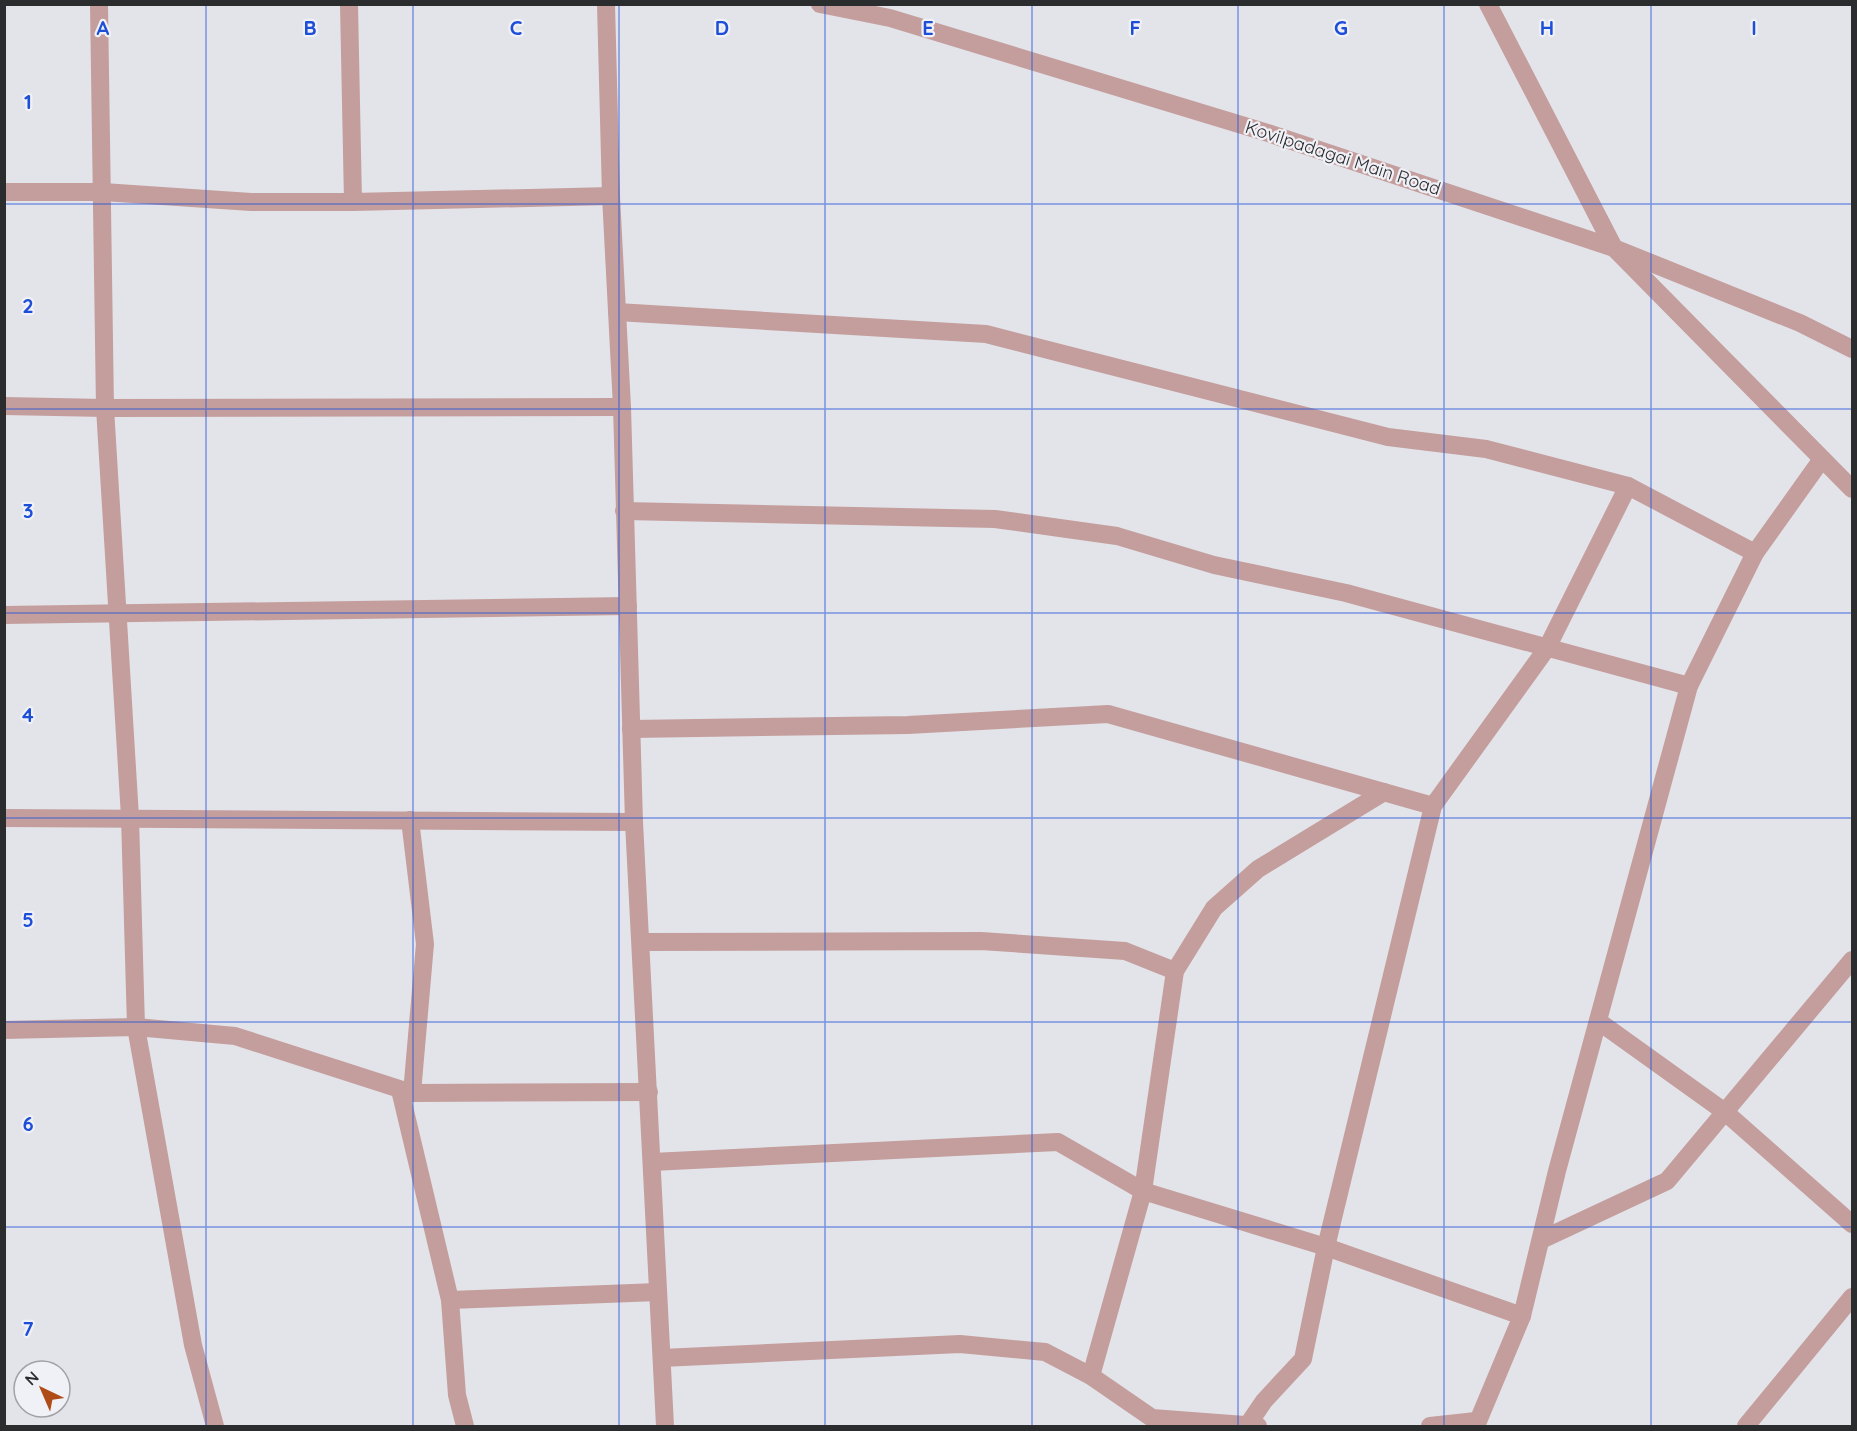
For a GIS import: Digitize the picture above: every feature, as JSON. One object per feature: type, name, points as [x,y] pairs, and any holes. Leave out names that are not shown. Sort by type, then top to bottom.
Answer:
[{"type":"street","points":[[99,4],[105,408],[130,817],[136,1028],[193,1345],[215,1426]]},
{"type":"street","points":[[349,4],[352,202]]},
{"type":"street","points":[[606,4],[611,196],[622,407],[634,822],[665,1426]]},
{"type":"street","name":"Kovilpadagai Main Road","points":[[820,4],[890,18],[1256,130],[1614,248],[1800,323],[1852,349]]},
{"type":"street","points":[[1488,4],[1614,248],[1852,489]]},
{"type":"street","points":[[4,192],[103,192],[251,202],[611,196]]},
{"type":"street","points":[[617,312],[986,334],[1388,437],[1486,449],[1628,486],[1755,553]]},
{"type":"street","points":[[4,406],[105,408],[622,407]]},
{"type":"street","points":[[1431,1426],[1475,1425],[1522,1316],[1598,1021],[1689,686],[1755,553],[1822,459]]},
{"type":"street","points":[[662,1358],[960,1344],[1046,1352],[1091,1376],[1148,1422],[1252,1426],[1303,1359],[1326,1248],[1432,806],[1547,648],[1628,486]]},
{"type":"street","points":[[624,511],[994,519],[1117,536],[1214,565],[1346,593],[1689,686]]},
{"type":"street","points":[[4,615],[628,606]]},
{"type":"street","points":[[631,729],[908,725],[1108,714],[1432,806]]},
{"type":"street","points":[[1091,1376],[1143,1191],[1175,970],[1214,908],[1258,869],[1384,792]]},
{"type":"street","points":[[4,818],[634,822]]},
{"type":"street","points":[[410,820],[425,944],[406,1091],[450,1300],[457,1395],[465,1426]]},
{"type":"street","points":[[641,942],[981,941],[1125,951],[1175,970]]},
{"type":"street","points":[[1541,1240],[1667,1180],[1852,960]]},
{"type":"street","points":[[1598,1021],[1725,1112],[1852,1224]]},
{"type":"street","points":[[4,1030],[136,1028],[235,1036],[406,1091],[649,1092]]},
{"type":"street","points":[[652,1162],[1059,1142],[1143,1191],[1326,1248],[1522,1316]]},
{"type":"street","points":[[450,1300],[658,1292]]},
{"type":"street","points":[[1746,1426],[1852,1297]]}]
